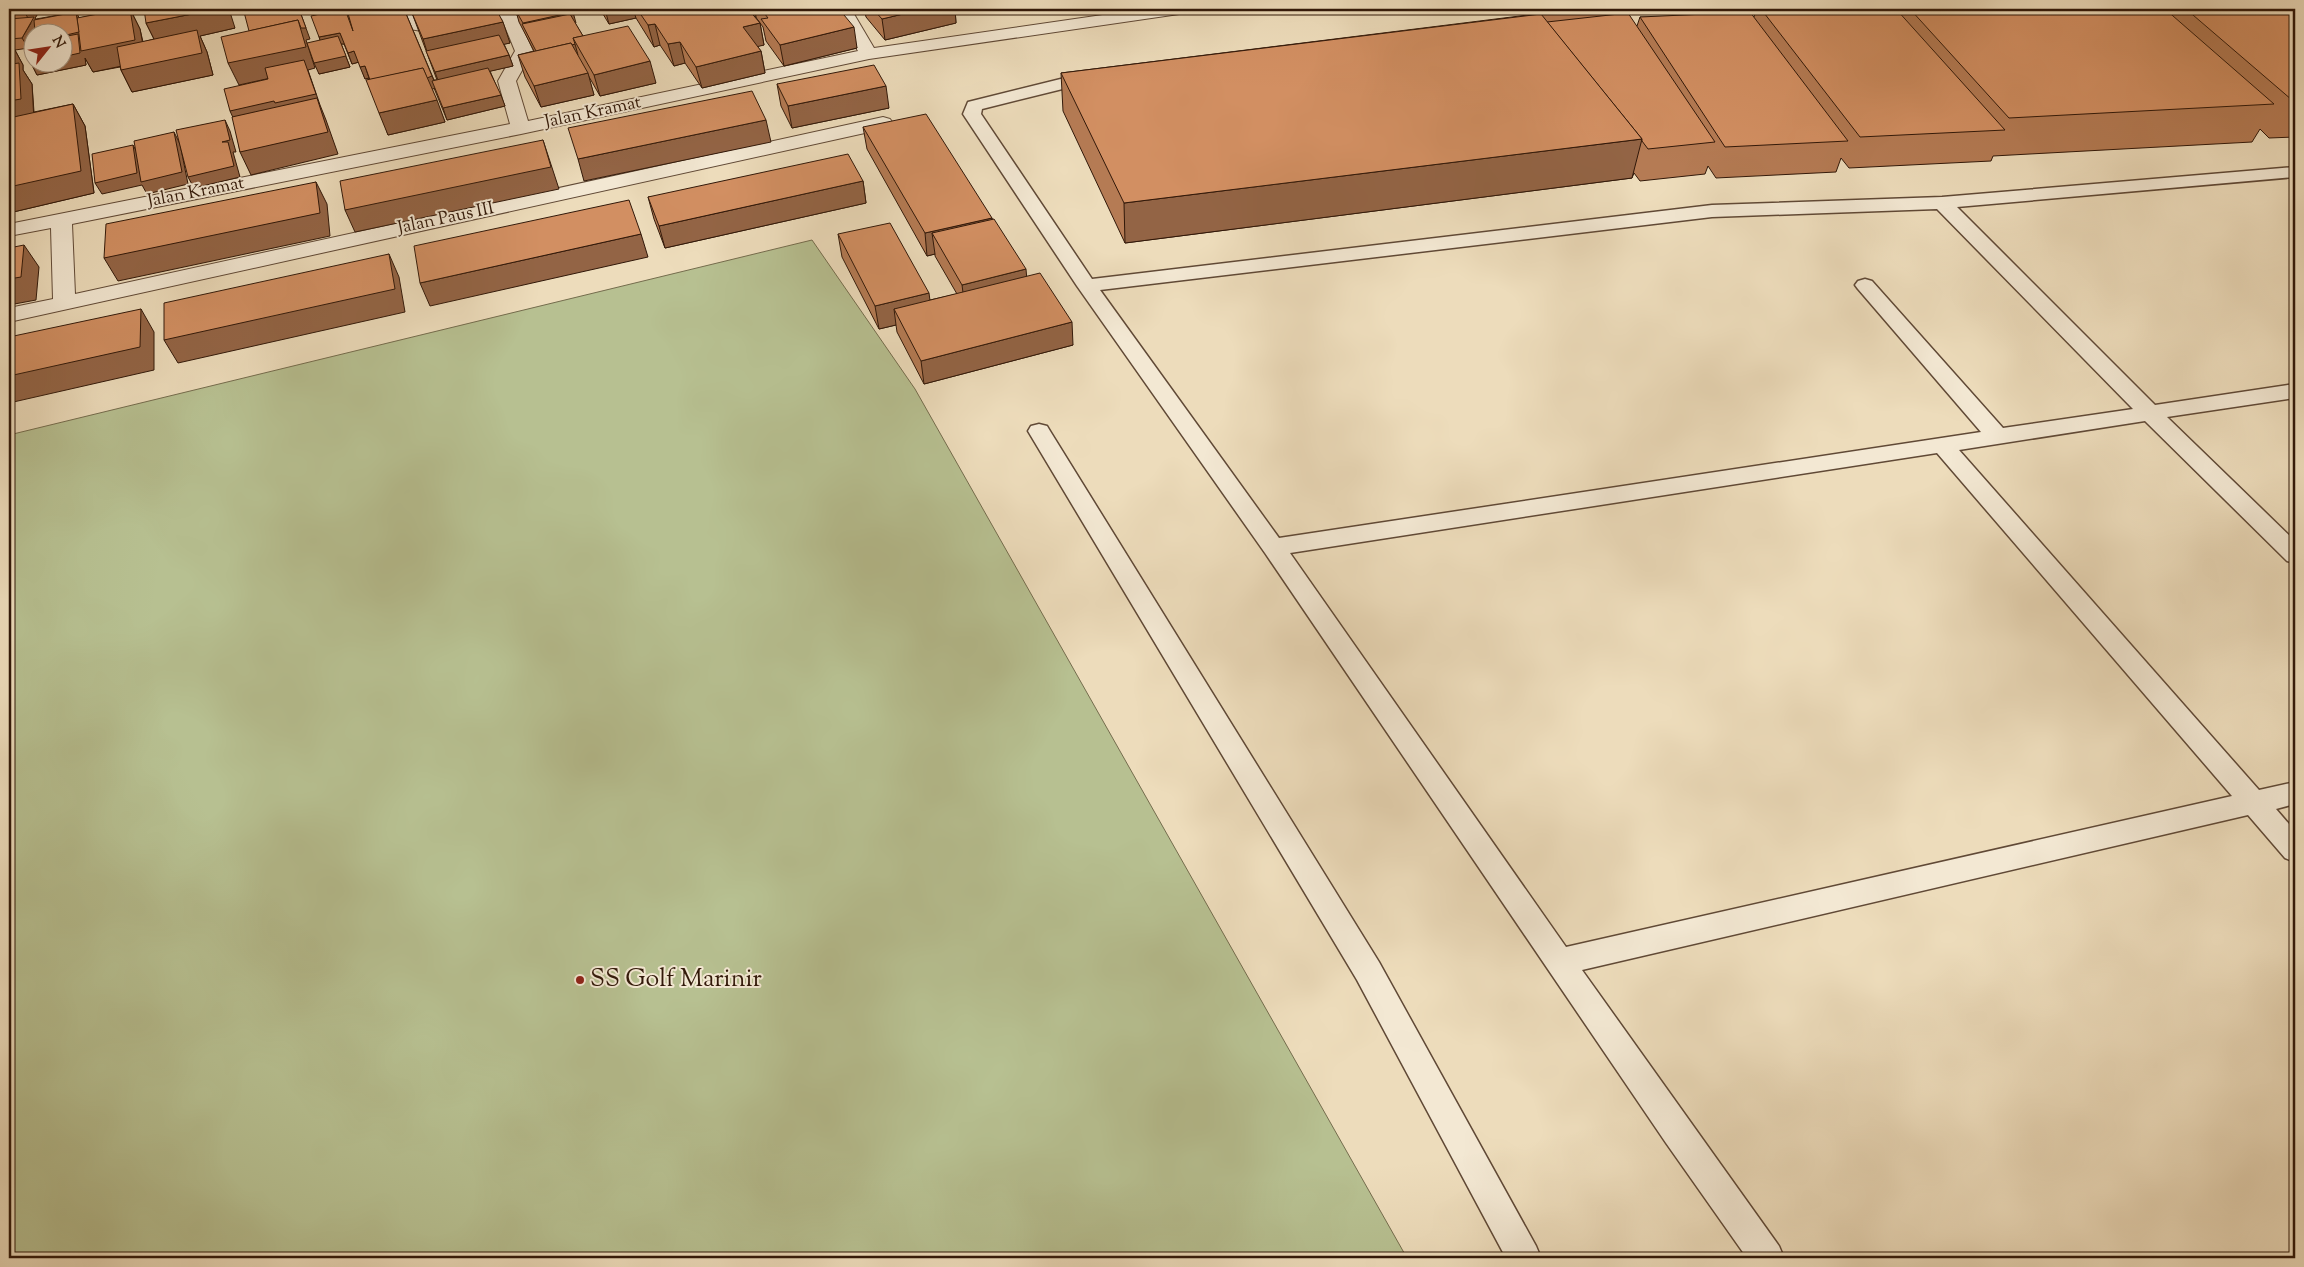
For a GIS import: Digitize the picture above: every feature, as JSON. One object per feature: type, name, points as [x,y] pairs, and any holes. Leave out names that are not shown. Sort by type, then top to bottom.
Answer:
[{"type":"street","points":[[408,9],[415,25],[429,27],[500,12],[509,16],[524,51],[507,81],[521,128]]},
{"type":"street","points":[[842,9],[869,54]]},
{"type":"street","name":"Jalan Kramat","points":[[9,230],[521,128],[869,54],[1179,9]]},
{"type":"street","name":"Jalan Paus III","points":[[9,315],[883,123]]},
{"type":"street","points":[[61,220],[64,302]]},
{"type":"lane","points":[[1105,74],[1085,76],[974,106],[972,114],[1087,286],[1273,547],[1559,962],[1767,1258]]},
{"type":"lane","points":[[1087,286],[1712,211],[1942,203],[2295,172]]},
{"type":"lane","points":[[1942,203],[2150,413],[2295,555]]},
{"type":"lane","points":[[1864,285],[1998,437]]},
{"type":"lane","points":[[1273,547],[2295,392]]},
{"type":"lane","points":[[1038,431],[1368,971],[1524,1258]]},
{"type":"lane","points":[[1942,445],[2295,850]]},
{"type":"lane","points":[[1559,962],[2295,793]]},
{"type":"green space","name":"SS Golf Marinir","points":[[812,240],[915,389],[1407,1258],[9,1258],[9,435]]},
{"type":"building","points":[[9,9],[28,9],[25,13],[9,15]]},
{"type":"building","points":[[130,9],[135,40],[81,51],[77,18]]},
{"type":"building","points":[[144,9],[218,9],[146,23]]},
{"type":"building","points":[[261,9],[299,9],[306,28],[301,28],[298,20],[249,31],[244,12]]},
{"type":"building","points":[[345,9],[353,31],[347,10],[404,9],[432,76],[427,78],[423,68],[370,80],[365,66],[360,67],[354,51],[348,53],[340,33],[319,37],[311,16]]},
{"type":"building","points":[[433,9],[496,9],[503,22],[423,39],[412,13]]},
{"type":"building","points":[[525,9],[571,9],[573,12],[523,23],[516,11]]},
{"type":"building","points":[[604,9],[625,9],[606,13]]},
{"type":"building","points":[[637,9],[748,9],[760,23],[743,27],[761,51],[696,67],[680,42],[668,44],[655,24],[648,25]]},
{"type":"building","points":[[761,9],[839,9],[854,27],[780,45],[761,19],[768,18]]},
{"type":"building","points":[[873,9],[924,9],[882,19]]},
{"type":"building","points":[[1761,9],[1896,9],[2005,130],[1860,137]]},
{"type":"building","points":[[1910,9],[2165,9],[2274,104],[2009,118]]},
{"type":"building","points":[[2186,9],[2295,9],[2295,100],[2292,100]]},
{"type":"building","points":[[76,12],[79,32],[72,34],[72,22],[34,22],[34,20]]},
{"type":"building","points":[[1750,12],[1848,141],[1725,147],[1640,17]]},
{"type":"building","points":[[1628,13],[1715,142],[1648,149],[1642,139],[1547,22]]},
{"type":"building","points":[[570,14],[583,36],[573,38],[575,44],[572,45],[571,43],[536,51],[522,24]]},
{"type":"building","points":[[1541,14],[1642,139],[1124,203],[1061,73]]},
{"type":"building","points":[[34,17],[31,22],[22,22],[22,38],[9,39],[9,19]]},
{"type":"building","points":[[298,20],[306,47],[228,63],[221,37]]},
{"type":"building","points":[[628,26],[650,61],[594,75],[573,38]]},
{"type":"building","points":[[197,30],[202,53],[121,70],[117,47]]},
{"type":"building","points":[[78,34],[80,53],[72,55],[72,35]]},
{"type":"building","points":[[499,35],[509,55],[435,72],[426,51]]},
{"type":"building","points":[[338,36],[346,56],[314,63],[307,43]]},
{"type":"building","points":[[11,43],[12,64],[19,63],[21,99],[9,101],[9,44]]},
{"type":"building","points":[[571,43],[588,73],[534,86],[518,55]]},
{"type":"building","points":[[304,60],[316,94],[230,111],[224,89],[268,79],[265,68]]},
{"type":"building","points":[[874,65],[886,86],[788,106],[777,84]]},
{"type":"building","points":[[423,68],[437,100],[379,113],[366,80]]},
{"type":"building","points":[[488,68],[501,95],[443,108],[432,81]]},
{"type":"building","points":[[752,91],[766,120],[578,159],[568,128]]},
{"type":"building","points":[[317,98],[328,132],[240,152],[232,117]]},
{"type":"building","points":[[73,104],[81,171],[9,187],[9,118]]},
{"type":"building","points":[[926,114],[992,218],[925,233],[863,127]]},
{"type":"building","points":[[225,120],[230,140],[222,142],[228,142],[234,166],[188,177],[176,130]]},
{"type":"building","points":[[174,132],[182,172],[141,182],[134,141]]},
{"type":"building","points":[[543,140],[551,167],[345,210],[340,181]]},
{"type":"building","points":[[133,145],[137,173],[95,183],[92,154]]},
{"type":"building","points":[[848,154],[863,181],[659,226],[648,197]]},
{"type":"building","points":[[316,182],[320,213],[104,258],[106,224]]},
{"type":"building","points":[[629,200],[641,234],[420,283],[414,246]]},
{"type":"building","points":[[994,219],[1026,269],[962,285],[932,233]]},
{"type":"building","points":[[890,223],[929,293],[875,306],[838,234]]},
{"type":"building","points":[[24,245],[21,277],[9,279],[9,248]]},
{"type":"building","points":[[389,254],[395,289],[164,340],[164,303]]},
{"type":"building","points":[[1040,273],[1072,322],[921,361],[894,309]]},
{"type":"building","points":[[141,309],[140,347],[9,376],[9,337]]},
{"type":"place","name":"SS Golf Marinir","points":[[580,980]]}]
